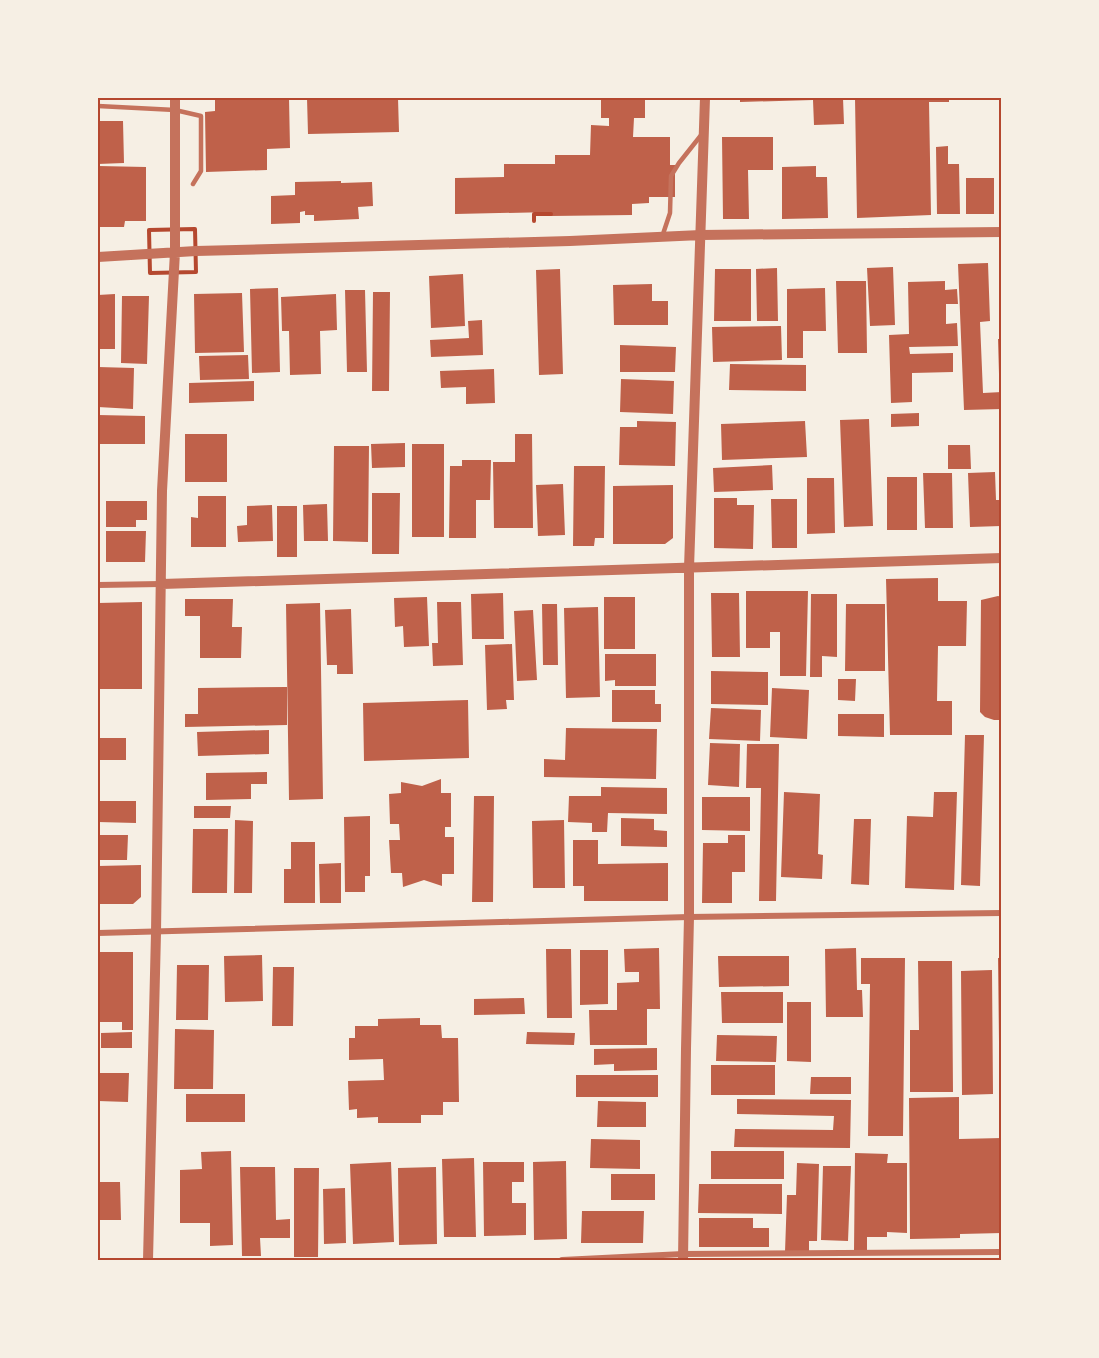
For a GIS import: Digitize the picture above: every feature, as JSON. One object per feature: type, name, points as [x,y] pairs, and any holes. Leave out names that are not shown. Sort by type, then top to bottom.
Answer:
[{"type":"street","points":[[148,1260],[156,933],[162,491],[175,252],[175,98]]},
{"type":"street","points":[[683,1257],[689,917],[689,568],[705,98]]},
{"type":"street","points":[[98,258],[175,252],[700,235],[1002,232]]},
{"type":"street","points":[[98,585],[1002,558]]},
{"type":"street","points":[[98,933],[689,917],[1002,913]]},
{"type":"street","points":[[562,1260],[1002,1252]]},
{"type":"lane","points":[[98,106],[175,110],[201,116],[201,171],[193,184]]},
{"type":"lane","points":[[662,237],[670,213],[671,176],[704,132]]},
{"type":"path","points":[[534,221],[534,214],[551,214]]},
{"type":"building","points":[[215,98],[289,98],[290,148],[267,149],[267,170],[206,172],[205,112],[215,111]]},
{"type":"building","points":[[307,98],[398,98],[399,132],[308,134]]},
{"type":"building","points":[[601,98],[645,98],[645,118],[634,118],[633,137],[670,137],[670,165],[675,165],[675,197],[649,197],[649,203],[632,204],[632,215],[551,216],[551,212],[455,214],[455,178],[504,177],[504,164],[555,164],[555,155],[590,155],[591,125],[609,126],[609,118],[601,118]]},
{"type":"building","points":[[740,98],[843,98],[844,124],[814,125],[813,100],[740,102]]},
{"type":"building","points":[[855,98],[921,100],[921,98],[949,98],[949,102],[929,102],[931,215],[857,218]]},
{"type":"building","points":[[98,121],[123,121],[124,163],[98,164]]},
{"type":"building","points":[[722,137],[773,137],[773,170],[748,170],[749,219],[723,219]]},
{"type":"building","points":[[948,146],[948,164],[959,164],[960,214],[937,214],[936,147]]},
{"type":"building","points":[[98,166],[146,167],[146,221],[125,221],[124,227],[98,227]]},
{"type":"building","points":[[816,166],[816,177],[827,177],[828,218],[782,219],[782,167]]},
{"type":"building","points":[[966,178],[994,178],[994,214],[966,214]]},
{"type":"building","points":[[341,181],[341,183],[372,182],[373,206],[358,207],[359,219],[314,221],[314,215],[305,215],[305,211],[300,212],[300,223],[271,224],[271,196],[295,195],[295,182]]},
{"type":"building","points":[[988,263],[990,321],[980,322],[983,393],[1002,392],[1002,409],[964,410],[958,264]]},
{"type":"building","points":[[893,267],[895,325],[870,326],[867,268]]},
{"type":"building","points":[[777,268],[778,321],[757,321],[756,269]]},
{"type":"building","points":[[560,269],[563,374],[539,375],[536,270]]},
{"type":"building","points":[[715,269],[751,269],[751,321],[714,321]]},
{"type":"building","points":[[463,274],[465,326],[431,328],[429,276]]},
{"type":"building","points":[[836,281],[866,281],[867,353],[838,353]]},
{"type":"building","points":[[945,281],[945,290],[957,289],[958,304],[946,304],[946,324],[957,323],[958,346],[909,347],[910,354],[953,353],[953,372],[912,373],[912,402],[891,403],[889,335],[909,334],[908,282]]},
{"type":"building","points":[[652,284],[652,301],[668,301],[668,325],[614,325],[613,285]]},
{"type":"building","points":[[278,288],[280,372],[252,373],[250,289]]},
{"type":"building","points":[[825,288],[826,331],[803,331],[803,358],[787,358],[787,289]]},
{"type":"building","points":[[345,290],[365,290],[367,372],[347,372]]},
{"type":"building","points":[[373,292],[390,292],[389,391],[372,391]]},
{"type":"building","points":[[242,293],[244,352],[195,353],[194,294]]},
{"type":"building","points":[[115,294],[115,349],[98,349],[98,295]]},
{"type":"building","points":[[336,294],[337,330],[320,331],[321,374],[290,375],[289,331],[282,331],[281,297]]},
{"type":"building","points":[[122,296],[149,296],[147,364],[121,363]]},
{"type":"building","points":[[482,320],[483,355],[431,357],[430,340],[469,338],[468,321]]},
{"type":"building","points":[[781,326],[782,360],[713,362],[712,327]]},
{"type":"building","points":[[998,339],[1002,339],[1002,374],[999,374]]},
{"type":"building","points":[[620,345],[676,347],[675,372],[620,372]]},
{"type":"building","points":[[248,355],[249,379],[200,380],[199,356]]},
{"type":"building","points":[[730,364],[806,365],[806,391],[729,390]]},
{"type":"building","points":[[98,367],[134,368],[133,409],[98,407]]},
{"type":"building","points":[[494,369],[495,403],[466,404],[466,387],[441,388],[440,371]]},
{"type":"building","points":[[621,379],[674,381],[673,414],[620,412]]},
{"type":"building","points":[[254,381],[254,401],[189,403],[189,383]]},
{"type":"building","points":[[919,413],[919,426],[891,427],[891,414]]},
{"type":"building","points":[[98,415],[145,416],[145,444],[98,444]]},
{"type":"building","points":[[869,419],[873,526],[844,527],[840,420]]},
{"type":"building","points":[[637,421],[676,422],[675,466],[619,465],[620,427],[637,427]]},
{"type":"building","points":[[805,421],[807,457],[722,460],[721,424]]},
{"type":"building","points":[[185,434],[227,434],[227,482],[185,482]]},
{"type":"building","points":[[515,434],[532,434],[533,528],[494,528],[493,462],[515,462]]},
{"type":"building","points":[[405,443],[405,467],[372,468],[371,444]]},
{"type":"building","points":[[412,444],[444,444],[444,537],[412,537]]},
{"type":"building","points":[[948,445],[970,445],[971,469],[948,469]]},
{"type":"building","points":[[334,446],[369,446],[368,542],[333,541]]},
{"type":"building","points":[[462,460],[491,460],[490,500],[476,500],[476,538],[449,538],[450,466],[462,466]]},
{"type":"building","points":[[772,465],[773,490],[714,492],[713,468]]},
{"type":"building","points":[[574,466],[605,466],[604,538],[595,538],[594,546],[573,546]]},
{"type":"building","points":[[995,472],[996,500],[1000,500],[1001,526],[970,527],[968,473]]},
{"type":"building","points":[[923,473],[952,473],[953,528],[925,528]]},
{"type":"building","points":[[887,477],[917,477],[917,530],[887,530]]},
{"type":"building","points":[[807,478],[834,478],[835,533],[807,534]]},
{"type":"building","points":[[563,484],[565,535],[538,536],[536,485]]},
{"type":"building","points":[[673,485],[673,538],[665,544],[613,544],[613,486]]},
{"type":"building","points":[[372,493],[400,493],[399,554],[372,554]]},
{"type":"building","points":[[198,496],[226,496],[226,547],[191,547],[191,517],[198,518]]},
{"type":"building","points":[[714,498],[737,498],[737,505],[754,505],[753,549],[714,548]]},
{"type":"building","points":[[771,499],[797,499],[797,548],[772,548]]},
{"type":"building","points":[[106,501],[147,501],[147,520],[136,520],[136,527],[106,527]]},
{"type":"building","points":[[327,504],[328,541],[304,541],[303,505]]},
{"type":"building","points":[[272,505],[273,541],[238,542],[237,526],[247,525],[247,506]]},
{"type":"building","points":[[277,506],[297,506],[297,557],[277,557]]},
{"type":"building","points":[[106,531],[146,531],[145,562],[106,562]]},
{"type":"building","points":[[938,578],[938,601],[967,601],[966,646],[938,646],[937,701],[952,701],[952,735],[890,735],[886,579]]},
{"type":"building","points":[[746,591],[808,591],[806,676],[780,676],[780,632],[770,632],[770,648],[746,648]]},
{"type":"building","points":[[503,593],[504,639],[472,639],[471,594]]},
{"type":"building","points":[[711,593],[739,593],[740,657],[712,657]]},
{"type":"building","points":[[811,594],[837,594],[837,657],[822,656],[822,677],[810,677]]},
{"type":"building","points":[[427,597],[429,646],[404,647],[403,626],[395,627],[394,598]]},
{"type":"building","points":[[604,597],[635,597],[635,649],[604,649]]},
{"type":"building","points":[[1002,597],[1002,720],[994,720],[985,717],[980,712],[981,600]]},
{"type":"building","points":[[185,599],[233,599],[232,627],[242,627],[241,658],[200,658],[200,616],[185,616]]},
{"type":"building","points":[[142,602],[142,689],[98,689],[98,603]]},
{"type":"building","points":[[437,602],[461,602],[463,665],[433,666],[432,643],[438,643]]},
{"type":"building","points":[[320,603],[323,799],[289,800],[286,604]]},
{"type":"building","points":[[542,604],[557,604],[558,665],[543,665]]},
{"type":"building","points":[[846,604],[885,604],[885,671],[845,671]]},
{"type":"building","points":[[598,607],[600,697],[566,698],[564,608]]},
{"type":"building","points":[[351,609],[353,674],[337,674],[337,665],[327,665],[325,610]]},
{"type":"building","points":[[533,610],[537,680],[517,681],[514,611]]},
{"type":"building","points":[[512,644],[514,700],[506,700],[507,709],[487,710],[485,645]]},
{"type":"building","points":[[605,654],[656,654],[656,686],[615,686],[615,680],[605,681]]},
{"type":"building","points":[[711,671],[768,672],[768,705],[711,704]]},
{"type":"building","points":[[838,679],[856,679],[855,701],[838,700]]},
{"type":"building","points":[[287,687],[287,725],[185,727],[185,714],[198,714],[198,688]]},
{"type":"building","points":[[772,688],[809,690],[807,739],[770,737]]},
{"type":"building","points":[[612,690],[655,690],[655,704],[661,704],[661,722],[612,722]]},
{"type":"building","points":[[468,700],[469,758],[364,761],[363,703]]},
{"type":"building","points":[[711,708],[761,710],[760,741],[709,739]]},
{"type":"building","points":[[838,714],[884,714],[884,737],[838,736]]},
{"type":"building","points":[[566,728],[657,729],[656,779],[544,777],[544,759],[565,760]]},
{"type":"building","points":[[269,730],[269,754],[198,756],[197,732]]},
{"type":"building","points":[[965,735],[984,735],[980,886],[961,885]]},
{"type":"building","points":[[98,738],[126,738],[126,760],[98,760]]},
{"type":"building","points":[[710,743],[740,744],[739,787],[708,785]]},
{"type":"building","points":[[747,744],[779,744],[776,901],[759,901],[761,788],[746,788]]},
{"type":"building","points":[[267,772],[267,784],[251,784],[251,799],[206,800],[206,773]]},
{"type":"building","points":[[441,779],[441,793],[451,793],[451,827],[445,827],[445,837],[454,837],[454,874],[442,874],[442,886],[424,880],[403,887],[402,873],[391,873],[389,840],[400,840],[399,824],[390,824],[389,794],[401,793],[401,782],[422,786]]},
{"type":"building","points":[[601,787],[667,788],[667,814],[608,813],[607,832],[592,832],[592,823],[568,822],[569,796],[601,796]]},
{"type":"building","points":[[784,792],[820,794],[818,854],[823,855],[822,879],[781,877]]},
{"type":"building","points":[[934,792],[957,792],[954,890],[905,888],[907,816],[933,817]]},
{"type":"building","points":[[474,796],[494,796],[493,902],[472,902]]},
{"type":"building","points":[[702,797],[750,797],[750,831],[702,830]]},
{"type":"building","points":[[98,801],[136,801],[136,823],[98,822]]},
{"type":"building","points":[[194,806],[231,806],[230,818],[194,818]]},
{"type":"building","points":[[370,816],[370,876],[365,876],[365,892],[345,892],[344,817]]},
{"type":"building","points":[[621,818],[654,819],[654,830],[667,831],[667,847],[621,846]]},
{"type":"building","points":[[854,819],[871,819],[869,885],[851,884]]},
{"type":"building","points":[[235,820],[253,821],[252,893],[234,893]]},
{"type":"building","points":[[564,820],[565,888],[533,888],[532,821]]},
{"type":"building","points":[[193,829],[228,829],[227,893],[192,893]]},
{"type":"building","points":[[98,835],[128,835],[127,860],[98,860]]},
{"type":"building","points":[[728,835],[745,835],[745,872],[732,872],[732,903],[702,903],[703,843],[728,843]]},
{"type":"building","points":[[573,840],[598,840],[598,864],[668,863],[668,901],[584,901],[584,886],[573,886]]},
{"type":"building","points":[[291,842],[315,842],[315,903],[284,903],[284,869],[291,869]]},
{"type":"building","points":[[341,863],[341,903],[320,903],[319,864]]},
{"type":"building","points":[[141,865],[141,897],[133,904],[98,904],[98,866]]},
{"type":"building","points":[[659,948],[660,1009],[647,1009],[647,1045],[590,1045],[589,1010],[617,1010],[617,983],[639,982],[639,972],[625,972],[624,949]]},
{"type":"building","points":[[856,948],[857,990],[862,990],[863,1017],[826,1017],[825,949]]},
{"type":"building","points":[[546,949],[571,949],[572,1018],[547,1018]]},
{"type":"building","points":[[580,950],[608,950],[608,1004],[580,1005]]},
{"type":"building","points":[[98,952],[133,952],[133,1030],[122,1030],[122,1022],[98,1022]]},
{"type":"building","points":[[262,955],[263,1001],[225,1002],[224,956]]},
{"type":"building","points":[[718,956],[789,956],[789,986],[719,987]]},
{"type":"building","points":[[861,958],[905,958],[903,1136],[868,1136],[870,984],[861,984]]},
{"type":"building","points":[[998,958],[1002,958],[1002,1042],[999,1042]]},
{"type":"building","points":[[918,961],[952,961],[953,1092],[910,1092],[910,1030],[919,1030]]},
{"type":"building","points":[[177,965],[209,965],[208,1020],[176,1020]]},
{"type":"building","points":[[273,967],[294,967],[293,1026],[272,1026]]},
{"type":"building","points":[[992,970],[993,1094],[962,1095],[961,971]]},
{"type":"building","points":[[721,992],[783,992],[783,1023],[722,1023]]},
{"type":"building","points":[[524,998],[525,1014],[474,1015],[474,999]]},
{"type":"building","points":[[787,1002],[811,1002],[811,1062],[787,1061]]},
{"type":"building","points":[[420,1018],[420,1025],[441,1025],[442,1038],[458,1038],[459,1102],[443,1102],[443,1115],[421,1115],[421,1123],[378,1123],[378,1117],[357,1118],[357,1109],[349,1110],[348,1081],[384,1080],[383,1059],[349,1060],[349,1038],[355,1038],[355,1026],[378,1026],[378,1019]]},
{"type":"building","points":[[175,1029],[214,1030],[213,1089],[174,1089]]},
{"type":"building","points":[[132,1032],[132,1048],[101,1048],[101,1033]]},
{"type":"building","points":[[527,1032],[575,1033],[574,1045],[526,1044]]},
{"type":"building","points":[[717,1035],[777,1036],[776,1062],[716,1061]]},
{"type":"building","points":[[657,1048],[657,1070],[614,1071],[614,1064],[594,1065],[594,1049]]},
{"type":"building","points":[[711,1065],[775,1065],[775,1095],[711,1095]]},
{"type":"building","points":[[98,1073],[129,1073],[128,1102],[98,1101]]},
{"type":"building","points":[[576,1075],[658,1075],[658,1097],[576,1097]]},
{"type":"building","points":[[811,1077],[851,1077],[851,1094],[810,1094]]},
{"type":"building","points":[[186,1094],[245,1094],[245,1122],[186,1122]]},
{"type":"building","points":[[959,1097],[959,1139],[1002,1138],[1002,1233],[960,1234],[960,1238],[910,1239],[909,1098]]},
{"type":"building","points":[[737,1099],[851,1100],[850,1148],[734,1147],[735,1129],[833,1130],[834,1116],[737,1114]]},
{"type":"building","points":[[598,1101],[646,1102],[646,1127],[597,1127]]},
{"type":"building","points":[[591,1139],[640,1140],[640,1169],[590,1168]]},
{"type":"building","points":[[231,1151],[233,1245],[210,1246],[210,1223],[180,1223],[180,1170],[202,1169],[201,1152]]},
{"type":"building","points":[[711,1151],[784,1151],[784,1179],[711,1179]]},
{"type":"building","points":[[855,1153],[888,1154],[887,1163],[907,1163],[907,1233],[887,1232],[887,1237],[867,1237],[867,1251],[854,1251]]},
{"type":"building","points":[[474,1158],[476,1237],[444,1237],[442,1159]]},
{"type":"building","points":[[566,1161],[567,1239],[534,1240],[533,1162]]},
{"type":"building","points":[[391,1162],[394,1242],[353,1244],[350,1164]]},
{"type":"building","points":[[483,1162],[524,1162],[524,1182],[512,1182],[512,1203],[526,1203],[526,1235],[484,1236]]},
{"type":"building","points":[[797,1163],[819,1164],[817,1241],[809,1241],[809,1252],[785,1252],[787,1195],[796,1195]]},
{"type":"building","points":[[823,1166],[851,1166],[848,1241],[821,1240]]},
{"type":"building","points":[[240,1167],[275,1167],[276,1220],[290,1219],[290,1238],[260,1238],[261,1256],[242,1256]]},
{"type":"building","points":[[436,1167],[437,1244],[399,1245],[398,1168]]},
{"type":"building","points":[[294,1168],[319,1168],[318,1257],[294,1257]]},
{"type":"building","points":[[611,1174],[655,1174],[655,1200],[611,1200]]},
{"type":"building","points":[[98,1182],[120,1182],[121,1220],[98,1220]]},
{"type":"building","points":[[699,1184],[782,1184],[782,1214],[698,1213]]},
{"type":"building","points":[[345,1188],[346,1243],[324,1244],[323,1189]]},
{"type":"building","points":[[582,1211],[644,1211],[643,1243],[581,1243]]},
{"type":"building","points":[[699,1218],[753,1218],[753,1228],[769,1228],[769,1247],[699,1247]]}]
